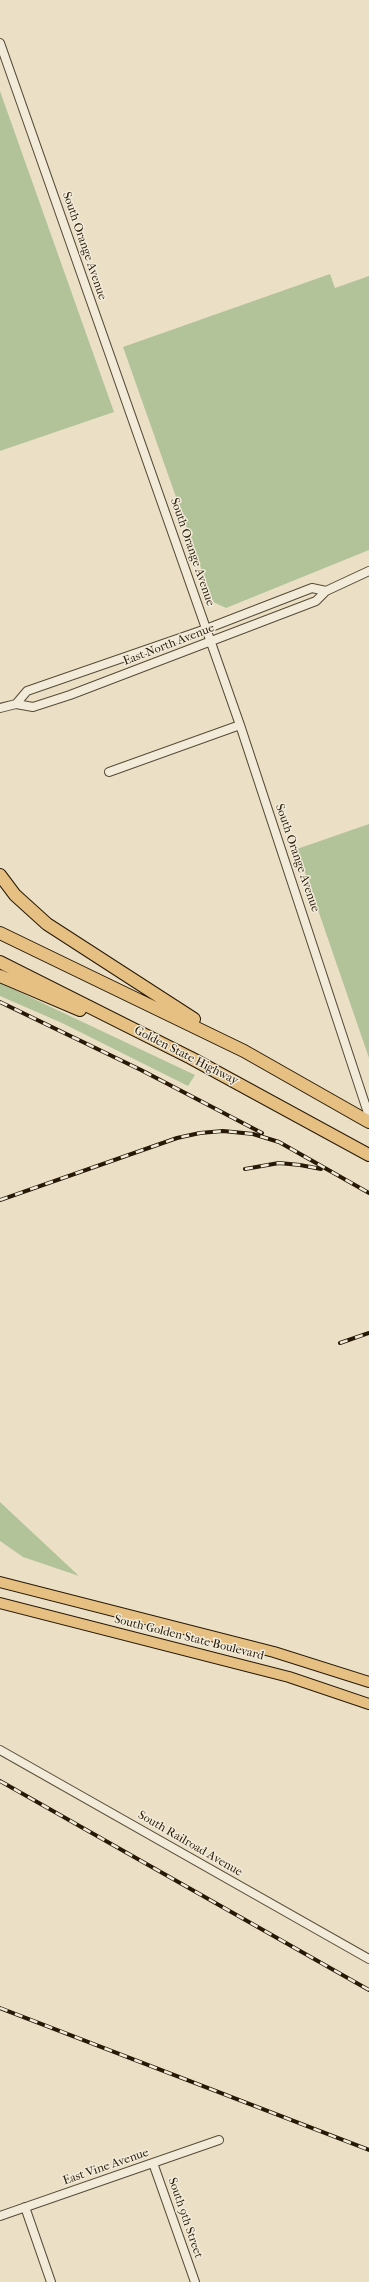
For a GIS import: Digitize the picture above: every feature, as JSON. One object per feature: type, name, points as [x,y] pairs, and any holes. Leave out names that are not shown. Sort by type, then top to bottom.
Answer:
[{"type":"highway","points":[[0,875],[32,911],[64,937],[244,1051],[369,1122]]},
{"type":"highway","points":[[0,933],[244,1051]]},
{"type":"highway","name":"Golden State Highway","points":[[0,962],[191,1058],[369,1154]]},
{"type":"highway","points":[[0,976],[191,1058]]},
{"type":"main road","name":"South Golden State Boulevard","points":[[0,1582],[281,1654],[369,1682]]},
{"type":"main road","name":"South Golden State Boulevard","points":[[0,1603],[289,1677],[369,1704]]},
{"type":"street","name":"South Orange Avenue","points":[[0,43],[240,725],[369,1116]]},
{"type":"street","name":"East North Avenue","points":[[0,708],[16,704],[33,707],[70,695],[211,643],[316,600],[326,590],[369,571]]},
{"type":"street","name":"East North Avenue","points":[[16,704],[28,691],[206,628],[312,588],[326,590]]},
{"type":"street","points":[[108,772],[240,725]]},
{"type":"street","name":"South Railroad Avenue","points":[[0,1750],[369,1959]]},
{"type":"street","name":"East Vine Avenue","points":[[0,2216],[219,2140]]},
{"type":"street","name":"South 9th Street","points":[[153,2163],[195,2282]]},
{"type":"street","points":[[25,2207],[51,2282]]},
{"type":"green space","points":[[0,91],[114,412],[0,451]]},
{"type":"green space","points":[[330,274],[335,288],[369,276],[369,550],[226,608],[213,602],[123,347]]},
{"type":"green space","points":[[369,824],[369,1058],[297,849]]},
{"type":"green space","points":[[0,983],[195,1075],[188,1086],[62,1023],[0,996]]},
{"type":"green space","points":[[0,1502],[79,1576],[23,1557],[0,1541]]},
{"type":"railway","points":[[0,1002],[141,1070],[262,1133]]},
{"type":"railway","points":[[0,1200],[177,1138],[200,1133],[223,1131],[253,1134],[279,1142],[369,1193]]},
{"type":"railway","points":[[245,1169],[279,1163],[321,1169]]},
{"type":"railway","points":[[340,1343],[369,1333]]},
{"type":"railway","points":[[0,1781],[369,1990]]},
{"type":"railway","points":[[0,2008],[369,2150]]}]
